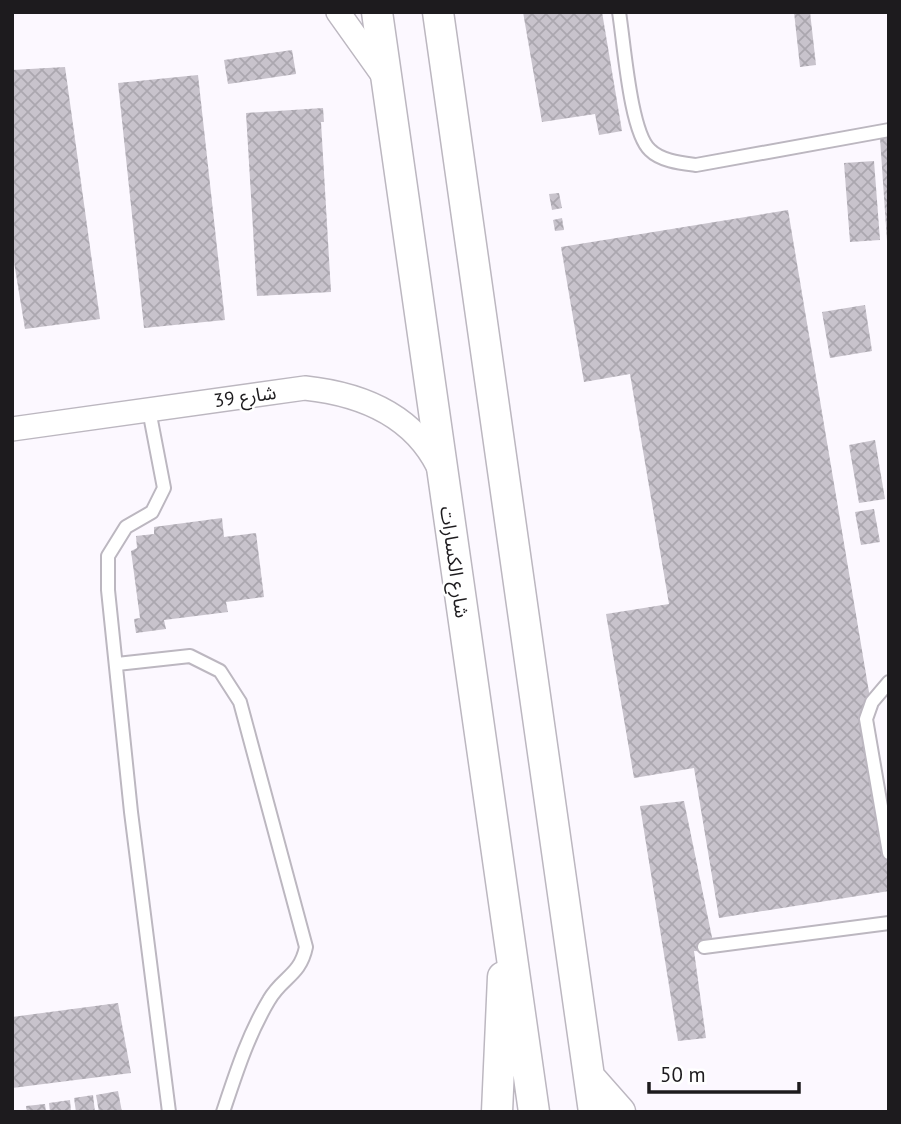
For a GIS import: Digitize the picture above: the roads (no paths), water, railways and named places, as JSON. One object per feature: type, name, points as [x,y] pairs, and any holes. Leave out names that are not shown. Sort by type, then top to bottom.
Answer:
[{"type":"street","points":[[338,12],[387,81]]},
{"type":"street","name":"شارع الكسارات","points":[[377,12],[534,1112]]},
{"type":"street","points":[[438,12],[594,1112]]},
{"type":"street","name":"شارع 39","points":[[12,429],[305,388],[340,392],[373,403],[403,421],[428,446],[443,476]]},
{"type":"street","points":[[496,1112],[507,925]]},
{"type":"street","points":[[590,1078],[620,1112]]},
{"type":"lane","points":[[619,12],[636,120],[642,139],[650,152],[671,161],[696,165],[889,130]]},
{"type":"lane","points":[[149,410],[164,488],[152,513],[126,527],[108,556],[108,590],[131,812],[169,1112]]},
{"type":"lane","points":[[117,663],[190,656],[220,671],[240,702],[306,947],[302,966],[271,996],[248,1040],[223,1112]]},
{"type":"lane","points":[[889,682],[872,702],[866,719],[889,853]]},
{"type":"lane","points":[[704,947],[889,923]]}]
